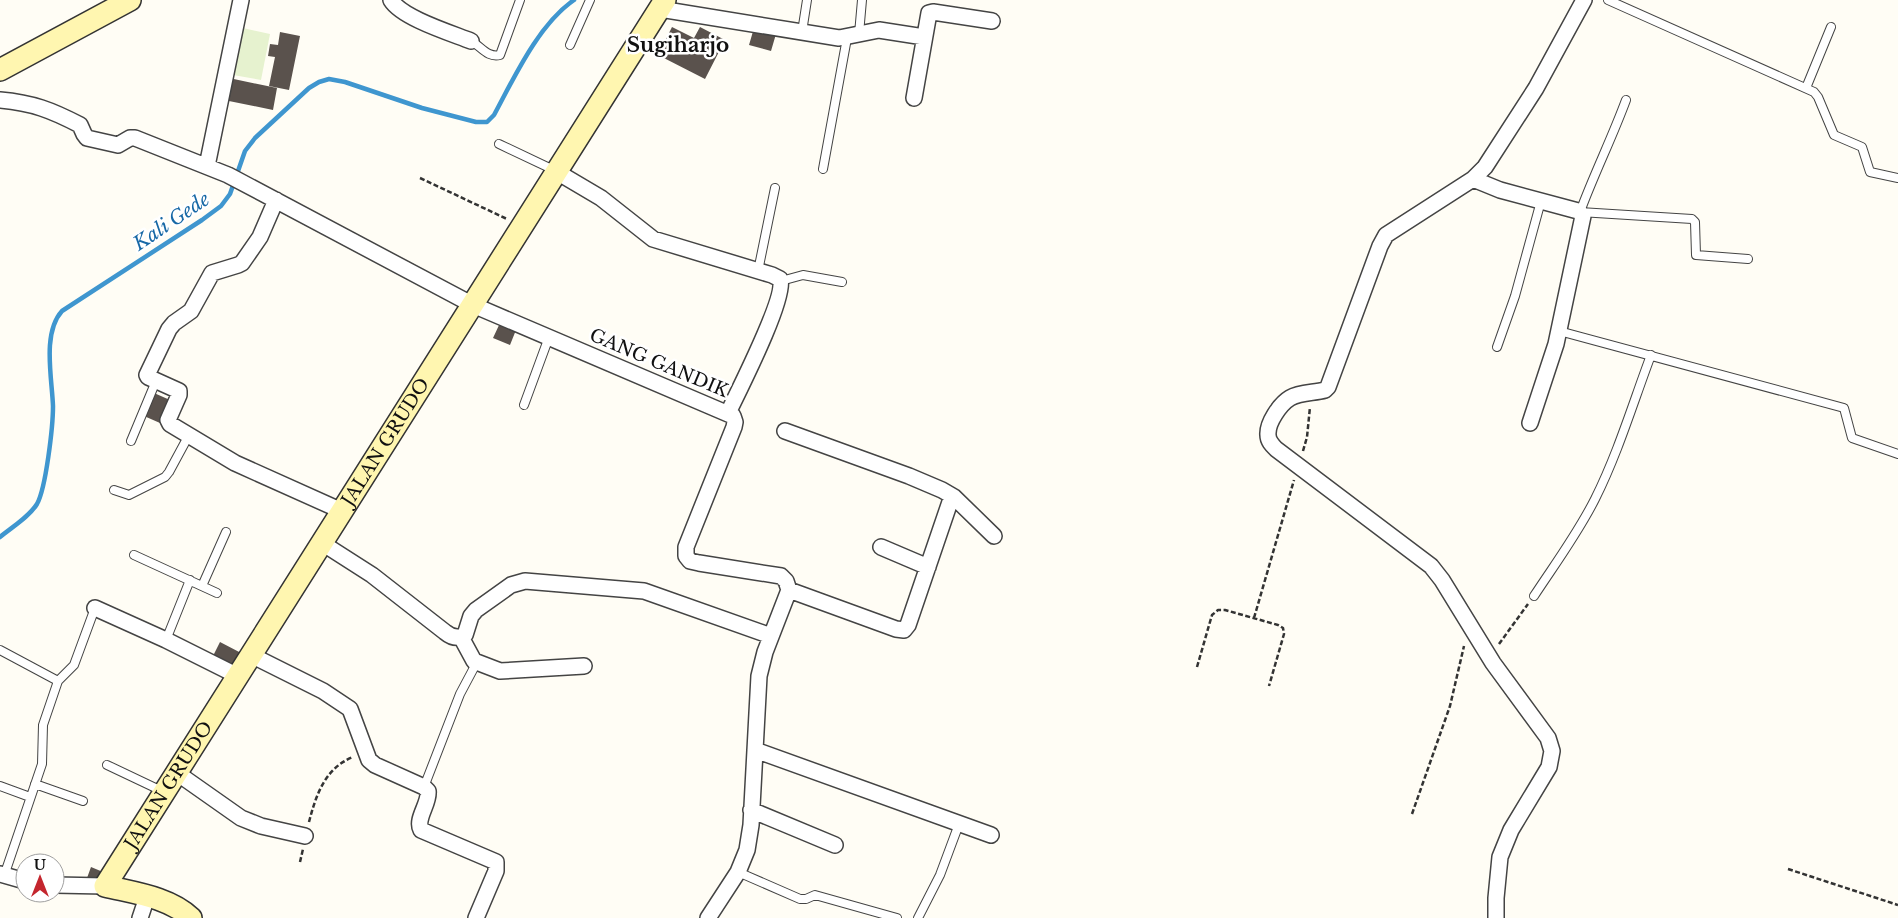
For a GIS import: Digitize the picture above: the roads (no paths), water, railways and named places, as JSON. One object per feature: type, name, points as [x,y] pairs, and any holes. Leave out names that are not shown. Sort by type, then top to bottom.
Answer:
[{"type":"street","points":[[0,70],[130,0]]},
{"type":"street","points":[[207,166],[241,0]]},
{"type":"street","points":[[391,0],[398,8],[420,20],[471,41]]},
{"type":"street","points":[[1496,918],[1497,879],[1503,848],[1511,830],[1551,761],[1552,751],[1544,732],[1490,658],[1445,584],[1431,566],[1272,445],[1268,433],[1270,425],[1283,404],[1293,397],[1325,390],[1328,387],[1380,246],[1386,235],[1473,179],[1485,167],[1536,88],[1584,0]]},
{"type":"street","points":[[663,4],[802,32],[853,36],[879,30],[924,36]]},
{"type":"street","name":"JALAN GRUDO","points":[[105,886],[663,4]]},
{"type":"street","points":[[914,98],[928,15],[931,12],[992,21]]},
{"type":"street","name":"GANG GANDIK","points":[[0,100],[22,102],[45,108],[80,125],[87,138],[119,145],[130,138],[135,138],[207,166],[276,200],[473,305],[728,413],[735,420],[734,427],[686,547],[686,556],[690,560],[699,563],[780,576],[786,581],[789,590]]},
{"type":"street","points":[[557,172],[601,198],[653,239],[772,275],[781,280],[781,288],[772,314],[728,413]]},
{"type":"street","points":[[1473,179],[1490,187],[1580,212],[1583,219],[1552,362],[1530,423]]},
{"type":"street","points":[[276,200],[260,237],[242,263],[212,273],[191,311],[169,329],[147,374],[148,377],[179,391],[179,396],[168,421],[235,463],[342,511]]},
{"type":"street","points":[[785,431],[909,476],[952,496],[994,536]]},
{"type":"street","points":[[708,918],[738,872],[747,850],[752,810],[759,676],[771,636],[789,590],[896,629],[904,630],[908,625],[952,496]]},
{"type":"street","points":[[322,543],[372,575],[448,634],[461,637]]},
{"type":"street","points":[[881,547],[928,567]]},
{"type":"street","points":[[461,637],[466,633],[471,616],[476,610],[511,585],[525,581],[644,591],[771,636]]},
{"type":"street","points":[[94,608],[166,640],[238,676]]},
{"type":"street","points":[[461,637],[471,658],[506,672],[584,666]]},
{"type":"street","points":[[251,655],[323,691],[350,709],[366,754],[372,763],[428,790],[429,794],[420,829],[492,859],[496,864],[496,871],[476,918]]},
{"type":"street","points":[[755,750],[991,835]]},
{"type":"street","points":[[177,773],[241,818],[261,826],[305,836]]},
{"type":"street","points":[[752,810],[835,845]]},
{"type":"street","points":[[2,875],[15,878]]},
{"type":"street","points":[[65,885],[105,886],[174,906],[191,918]]},
{"type":"street","points":[[140,918],[147,897]]},
{"type":"lane","points":[[471,41],[488,54],[500,55],[520,0]]},
{"type":"lane","points":[[802,32],[807,0]]},
{"type":"lane","points":[[823,169],[862,0]]},
{"type":"lane","points":[[1608,0],[1815,93],[1834,135],[1862,147],[1870,172],[1898,178]]},
{"type":"lane","points":[[570,45],[589,1]]},
{"type":"lane","points":[[1806,88],[1831,27]]},
{"type":"lane","points":[[1626,100],[1612,139],[1596,169],[1580,212],[1692,219],[1695,222],[1696,255],[1748,259]]},
{"type":"lane","points":[[499,144],[557,172]]},
{"type":"lane","points":[[758,271],[776,188]]},
{"type":"lane","points":[[1498,347],[1515,296],[1541,201]]},
{"type":"lane","points":[[781,280],[803,276],[842,282]]},
{"type":"lane","points":[[1559,331],[1844,408],[1852,438],[1898,454]]},
{"type":"lane","points":[[524,405],[549,338]]},
{"type":"lane","points":[[1534,596],[1595,498],[1616,449],[1651,356]]},
{"type":"lane","points":[[131,440],[156,380]]},
{"type":"lane","points":[[114,490],[129,496],[165,478],[189,434]]},
{"type":"lane","points":[[202,586],[226,532]]},
{"type":"lane","points":[[134,555],[217,593]]},
{"type":"lane","points":[[166,640],[190,580]]},
{"type":"lane","points":[[2,875],[43,757],[43,725],[58,681],[74,665],[94,608]]},
{"type":"lane","points":[[0,650],[58,681]]},
{"type":"lane","points":[[424,787],[460,694],[477,662]]},
{"type":"lane","points":[[107,765],[165,792]]},
{"type":"lane","points":[[35,784],[83,801]]},
{"type":"lane","points":[[0,786],[30,797]]},
{"type":"lane","points":[[918,918],[940,875],[959,824]]},
{"type":"lane","points":[[738,872],[802,899],[816,895],[897,918]]},
{"type":"waterway","name":"Kali Gede","points":[[0,537],[30,513],[40,496],[48,457],[53,415],[50,343],[56,320],[62,311],[221,206],[230,194],[245,151],[255,138],[309,88],[329,79],[345,82],[422,108],[476,122],[487,122],[494,115],[538,38],[549,23],[574,0]]},
{"type":"district","name":"Sugiharjo","points":[[678,45]]}]
